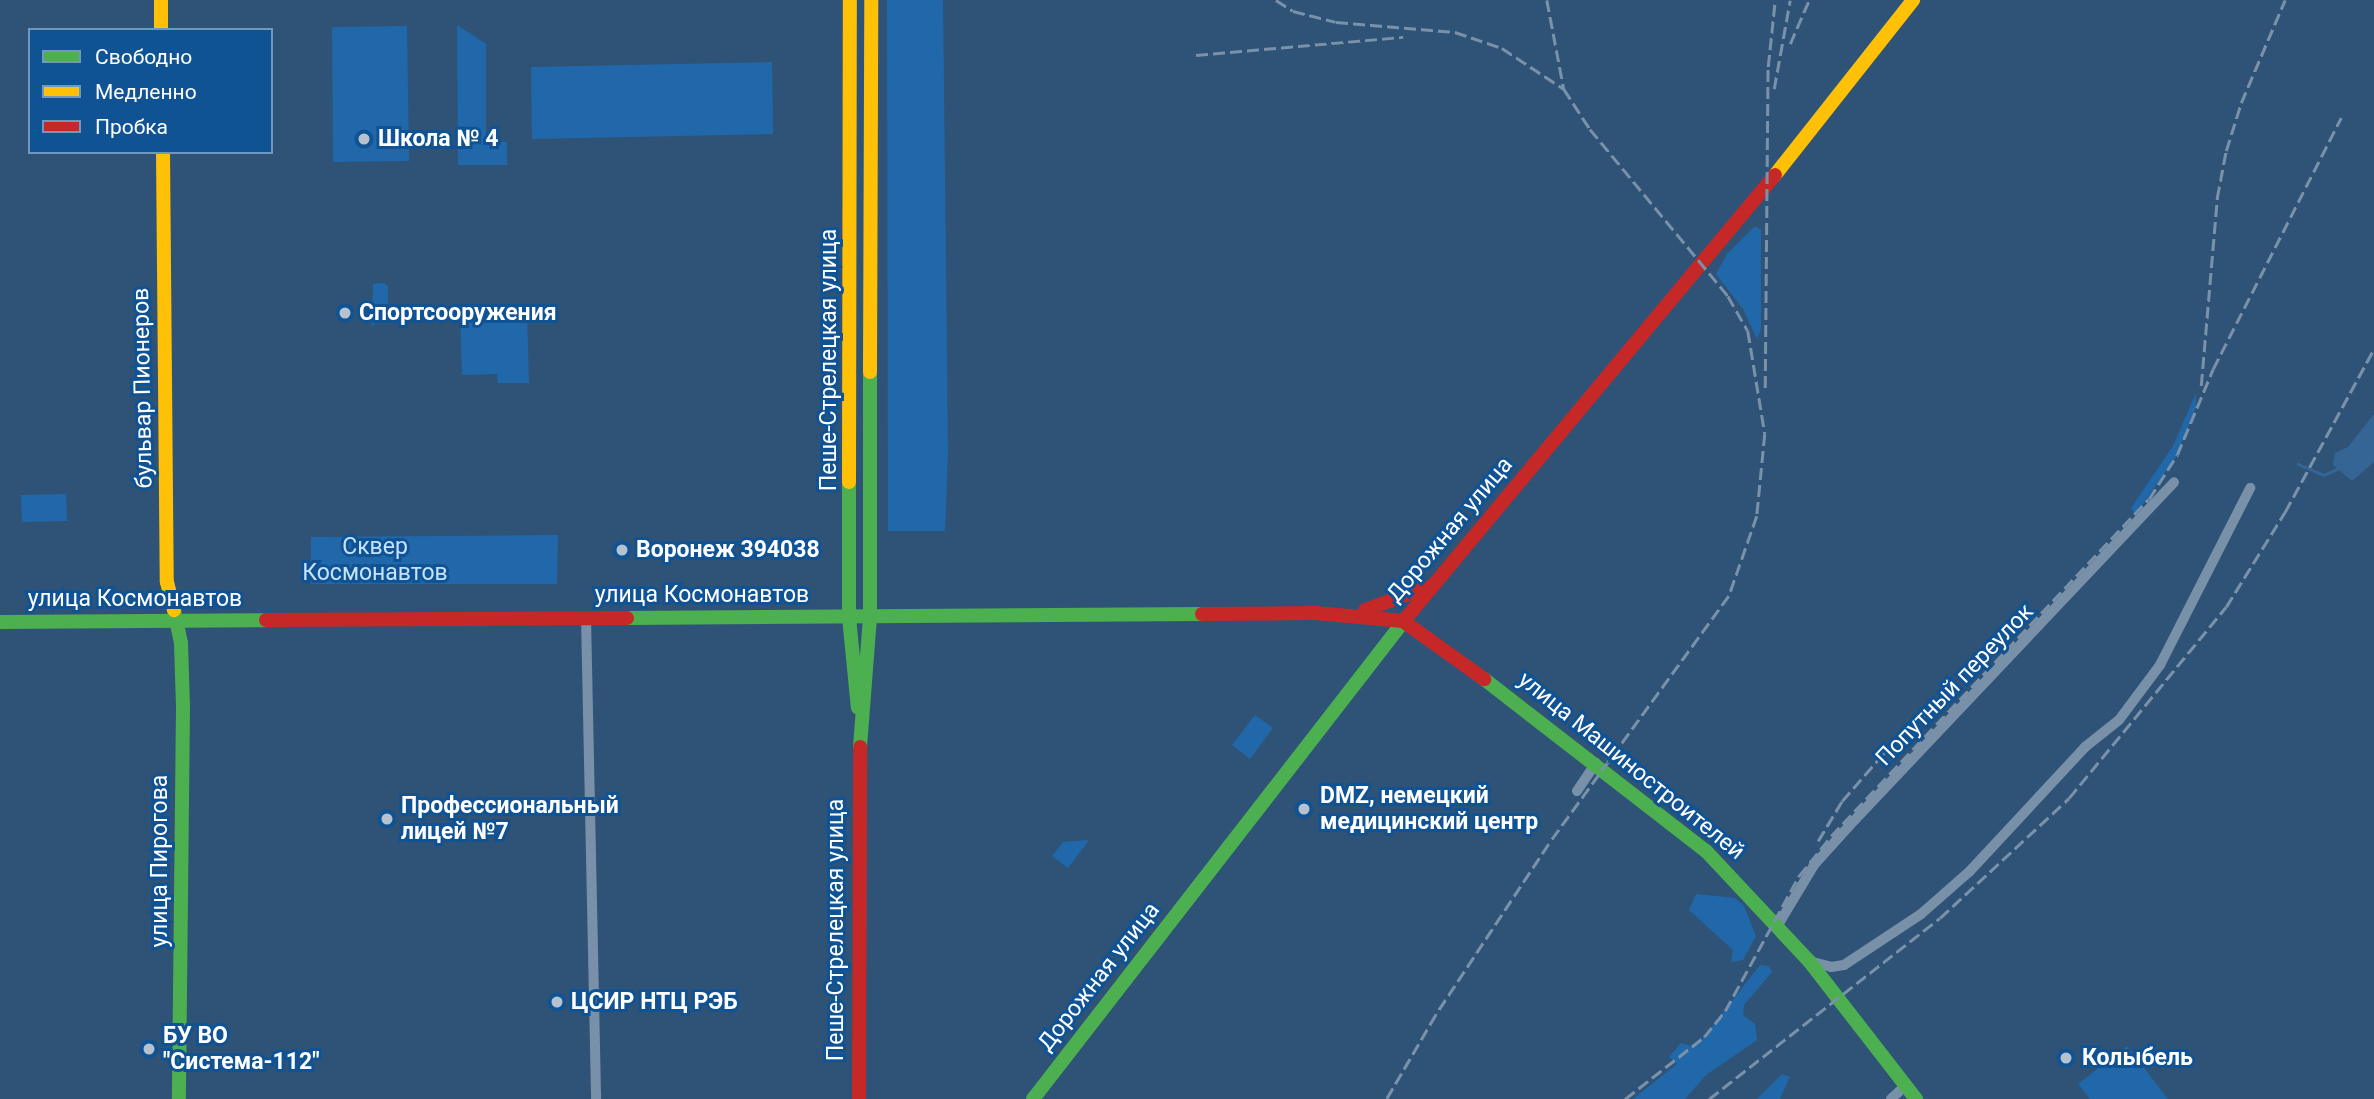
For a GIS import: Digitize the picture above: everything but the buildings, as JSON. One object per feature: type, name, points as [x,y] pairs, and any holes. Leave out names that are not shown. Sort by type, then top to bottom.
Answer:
[{"type":"street","points":[[161,0],[161,28]]},
{"type":"street","name":"Пеше-Стрелецкая улица","points":[[850,0],[849,617],[860,720]]},
{"type":"street","name":"Пеше-Стрелецкая улица","points":[[859,1099],[860,720],[870,616],[871,0]]},
{"type":"street","name":"Дорожная улица","points":[[1033,1099],[1403,621],[1804,140],[1913,0]]},
{"type":"street","name":"бульвар Пионеров","points":[[163,154],[167,582],[177,623]]},
{"type":"street","name":"Попутный переулок","points":[[1777,925],[1814,865],[2174,482]]},
{"type":"street","points":[[1810,961],[1831,967],[1844,965],[1921,914],[1969,872],[2085,747],[2119,720],[2160,665],[2250,488]]},
{"type":"street","points":[[1350,613],[1402,600],[1435,583]]},
{"type":"street","name":"улица Космонавтов","points":[[0,622],[177,623],[586,617],[1350,613],[1403,621]]},
{"type":"street","points":[[586,617],[596,1099]]},
{"type":"street","name":"улица Машиностроителей","points":[[1403,621],[1596,763],[1706,851],[1810,961],[1916,1099]]},
{"type":"street","name":"улица Пирогова","points":[[177,623],[182,656],[184,915],[179,1099]]},
{"type":"street","points":[[1577,791],[1596,763]]},
{"type":"street","points":[[1891,1099],[1905,1086]]},
{"type":"green space","points":[[887,0],[943,0],[948,452],[945,531],[888,531]]},
{"type":"green space","points":[[457,25],[486,44],[486,142],[507,142],[507,165],[458,165]]},
{"type":"green space","points":[[407,26],[409,161],[333,162],[332,27]]},
{"type":"green space","points":[[772,62],[773,134],[532,139],[531,67]]},
{"type":"green space","points":[[1755,226],[1761,230],[1761,329],[1757,339],[1743,309],[1716,274],[1727,254]]},
{"type":"green space","points":[[383,283],[388,286],[388,311],[372,327],[373,284]]},
{"type":"green space","points":[[527,314],[529,383],[498,383],[497,374],[462,375],[460,316]]},
{"type":"green space","points":[[2196,393],[2196,407],[2177,455],[2136,514],[2131,508],[2173,446]]},
{"type":"green space","points":[[66,494],[67,521],[22,522],[21,495]]},
{"type":"green space","name":"Сквер Космонавтов","points":[[558,535],[557,584],[311,584],[311,537]]},
{"type":"green space","points":[[1255,715],[1273,728],[1250,759],[1232,745]]},
{"type":"green space","points":[[1089,840],[1068,868],[1052,856],[1063,842]]},
{"type":"green space","points":[[1696,894],[1735,898],[1744,906],[1756,936],[1743,960],[1731,962],[1733,950],[1689,910]]},
{"type":"green space","points":[[1760,965],[1769,966],[1772,972],[1744,1005],[1743,1015],[1755,1024],[1757,1040],[1706,1075],[1685,1099],[1633,1099],[1677,1064],[1669,1057],[1681,1043],[1690,1046],[1704,1037]]},
{"type":"green space","points":[[2127,1046],[2168,1099],[2090,1099],[2078,1084]]},
{"type":"green space","points":[[1782,1074],[1790,1077],[1780,1099],[1757,1099]]},
{"type":"shaded area","points":[[2374,414],[2374,462],[2352,481],[2333,465],[2335,453],[2348,447]]},
{"type":"waterway","points":[[2298,464],[2324,475],[2339,468]]},
{"type":"railway","points":[[1276,0],[1293,11],[1336,22],[1455,32],[1502,48],[1564,89],[1590,129],[1728,296],[1748,331],[1765,434],[1757,516],[1729,596],[1549,844],[1436,1015],[1387,1099]]},
{"type":"railway","points":[[1547,0],[1564,89]]},
{"type":"railway","points":[[1765,388],[1768,67],[1775,0]]},
{"type":"railway","points":[[1774,89],[1790,0]]},
{"type":"railway","points":[[1790,44],[1809,0]]},
{"type":"railway","points":[[2201,386],[2217,198],[2226,151],[2241,103],[2285,0]]},
{"type":"railway","points":[[1196,55],[1403,37]]},
{"type":"railway","points":[[1625,1099],[1704,1037],[1725,1011],[1799,876],[1831,836],[2149,499],[2177,455],[2213,369],[2341,118]]},
{"type":"railway","points":[[1709,1099],[1940,918],[2069,798],[2226,607],[2285,512],[2374,349]]},
{"type":"railway","points":[[1818,841],[1842,801],[1883,754],[1947,695]]},
{"type":"traffic: fast","points":[[860,747],[870,616],[870,372]]},
{"type":"traffic: fast","points":[[849,482],[849,617],[858,708]]},
{"type":"traffic: fast","points":[[174,610],[181,643],[183,706],[179,1099]]},
{"type":"traffic: fast","points":[[627,618],[1202,614]]},
{"type":"traffic: fast","points":[[1033,1099],[1407,617]]},
{"type":"traffic: fast","points":[[0,622],[266,620]]},
{"type":"traffic: fast","points":[[1484,679],[1706,851],[1809,961],[1916,1099]]},
{"type":"traffic: slow","points":[[161,0],[161,28]]},
{"type":"traffic: slow","points":[[849,482],[850,0]]},
{"type":"traffic: slow","points":[[870,372],[871,0]]},
{"type":"traffic: slow","points":[[1775,175],[1913,0]]},
{"type":"traffic: slow","points":[[163,154],[167,582],[174,610]]},
{"type":"traffic: jam","points":[[1407,617],[1775,175]]},
{"type":"traffic: jam","points":[[1365,610],[1428,587]]},
{"type":"traffic: jam","points":[[1202,614],[1316,613],[1403,621],[1484,679]]},
{"type":"traffic: jam","points":[[266,620],[627,618]]},
{"type":"traffic: jam","points":[[859,1099],[860,747]]},
{"type":"place","name":"Школа № 4","points":[[364,139]]},
{"type":"place","name":"Спортсооружения","points":[[345,313]]},
{"type":"place","name":"Воронеж 394038","points":[[622,550]]},
{"type":"place","name":"DMZ, немецкий медицинский центр","points":[[1304,809]]},
{"type":"place","name":"Профессиональный лицей №7","points":[[387,819]]},
{"type":"place","name":"ЦСИР НТЦ РЭБ","points":[[557,1002]]},
{"type":"place","name":"БУ ВО \"Система-112\"","points":[[149,1049]]},
{"type":"place","name":"Колыбель","points":[[2066,1058]]}]
